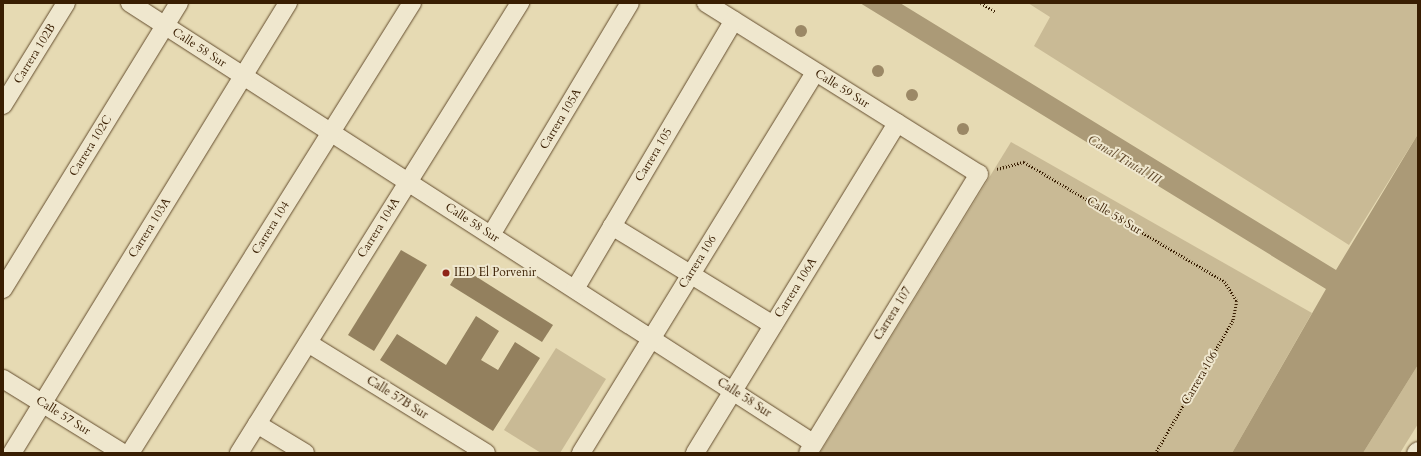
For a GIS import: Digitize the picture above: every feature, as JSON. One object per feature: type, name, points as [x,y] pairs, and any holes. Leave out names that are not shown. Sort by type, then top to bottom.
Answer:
[{"type":"street","name":"Carrera 102B","points":[[3,105],[66,3]]},
{"type":"street","name":"Calle 58 Sur","points":[[130,3],[733,391],[810,448]]},
{"type":"street","name":"Carrera 102C","points":[[3,289],[179,3]]},
{"type":"street","name":"Carrera 103A","points":[[12,453],[288,3]]},
{"type":"street","name":"Carrera 104","points":[[130,453],[412,3]]},
{"type":"street","name":"Carrera 104A","points":[[239,453],[520,3]]},
{"type":"street","name":"Carrera 105A","points":[[491,235],[630,3]]},
{"type":"street","name":"Calle 59 Sur","points":[[706,3],[979,174]]},
{"type":"street","name":"Carrera 105","points":[[575,290],[734,20]]},
{"type":"street","name":"Carrera 106","points":[[581,453],[815,72]]},
{"type":"street","name":"Carrera 106A","points":[[695,453],[898,123]]},
{"type":"street","name":"Carrera 107","points":[[810,448],[979,174]]},
{"type":"street","points":[[612,226],[773,325]]},
{"type":"street","name":"Calle 57B Sur","points":[[308,343],[486,453]]},
{"type":"street","name":"Calle 57 Sur","points":[[3,379],[123,453]]},
{"type":"street","points":[[257,424],[305,453]]},
{"type":"path","points":[[981,3],[996,12]]},
{"type":"path","name":"Calle 58 Sur","points":[[979,174],[1024,162],[1225,282],[1237,301]]},
{"type":"path","name":"Carrera 106","points":[[1156,453],[1233,321],[1237,301]]},
{"type":"shaded area","points":[[1028,3],[1418,3],[1418,134],[1349,245],[1034,46],[1050,17]]},
{"type":"shaded area","points":[[1011,142],[1312,313],[1232,453],[820,453]]},
{"type":"shaded area","points":[[556,348],[606,379],[560,453],[541,453],[504,430]]},
{"type":"shaded area","points":[[1418,365],[1418,424],[1400,453],[1363,453]]},
{"type":"water","name":"Canal Tintal III","points":[[860,3],[900,3],[1336,270],[1418,134],[1418,365],[1363,453],[1232,453],[1326,289]]},
{"type":"building","points":[[401,250],[427,265],[374,351],[348,335]]},
{"type":"building","points":[[461,267],[553,325],[542,342],[450,285]]},
{"type":"building","points":[[476,316],[499,331],[481,360],[498,370],[515,342],[540,358],[493,431],[380,360],[397,334],[446,365]]},
{"type":"place","name":"IED El Porvenir","points":[[446,273]]}]
